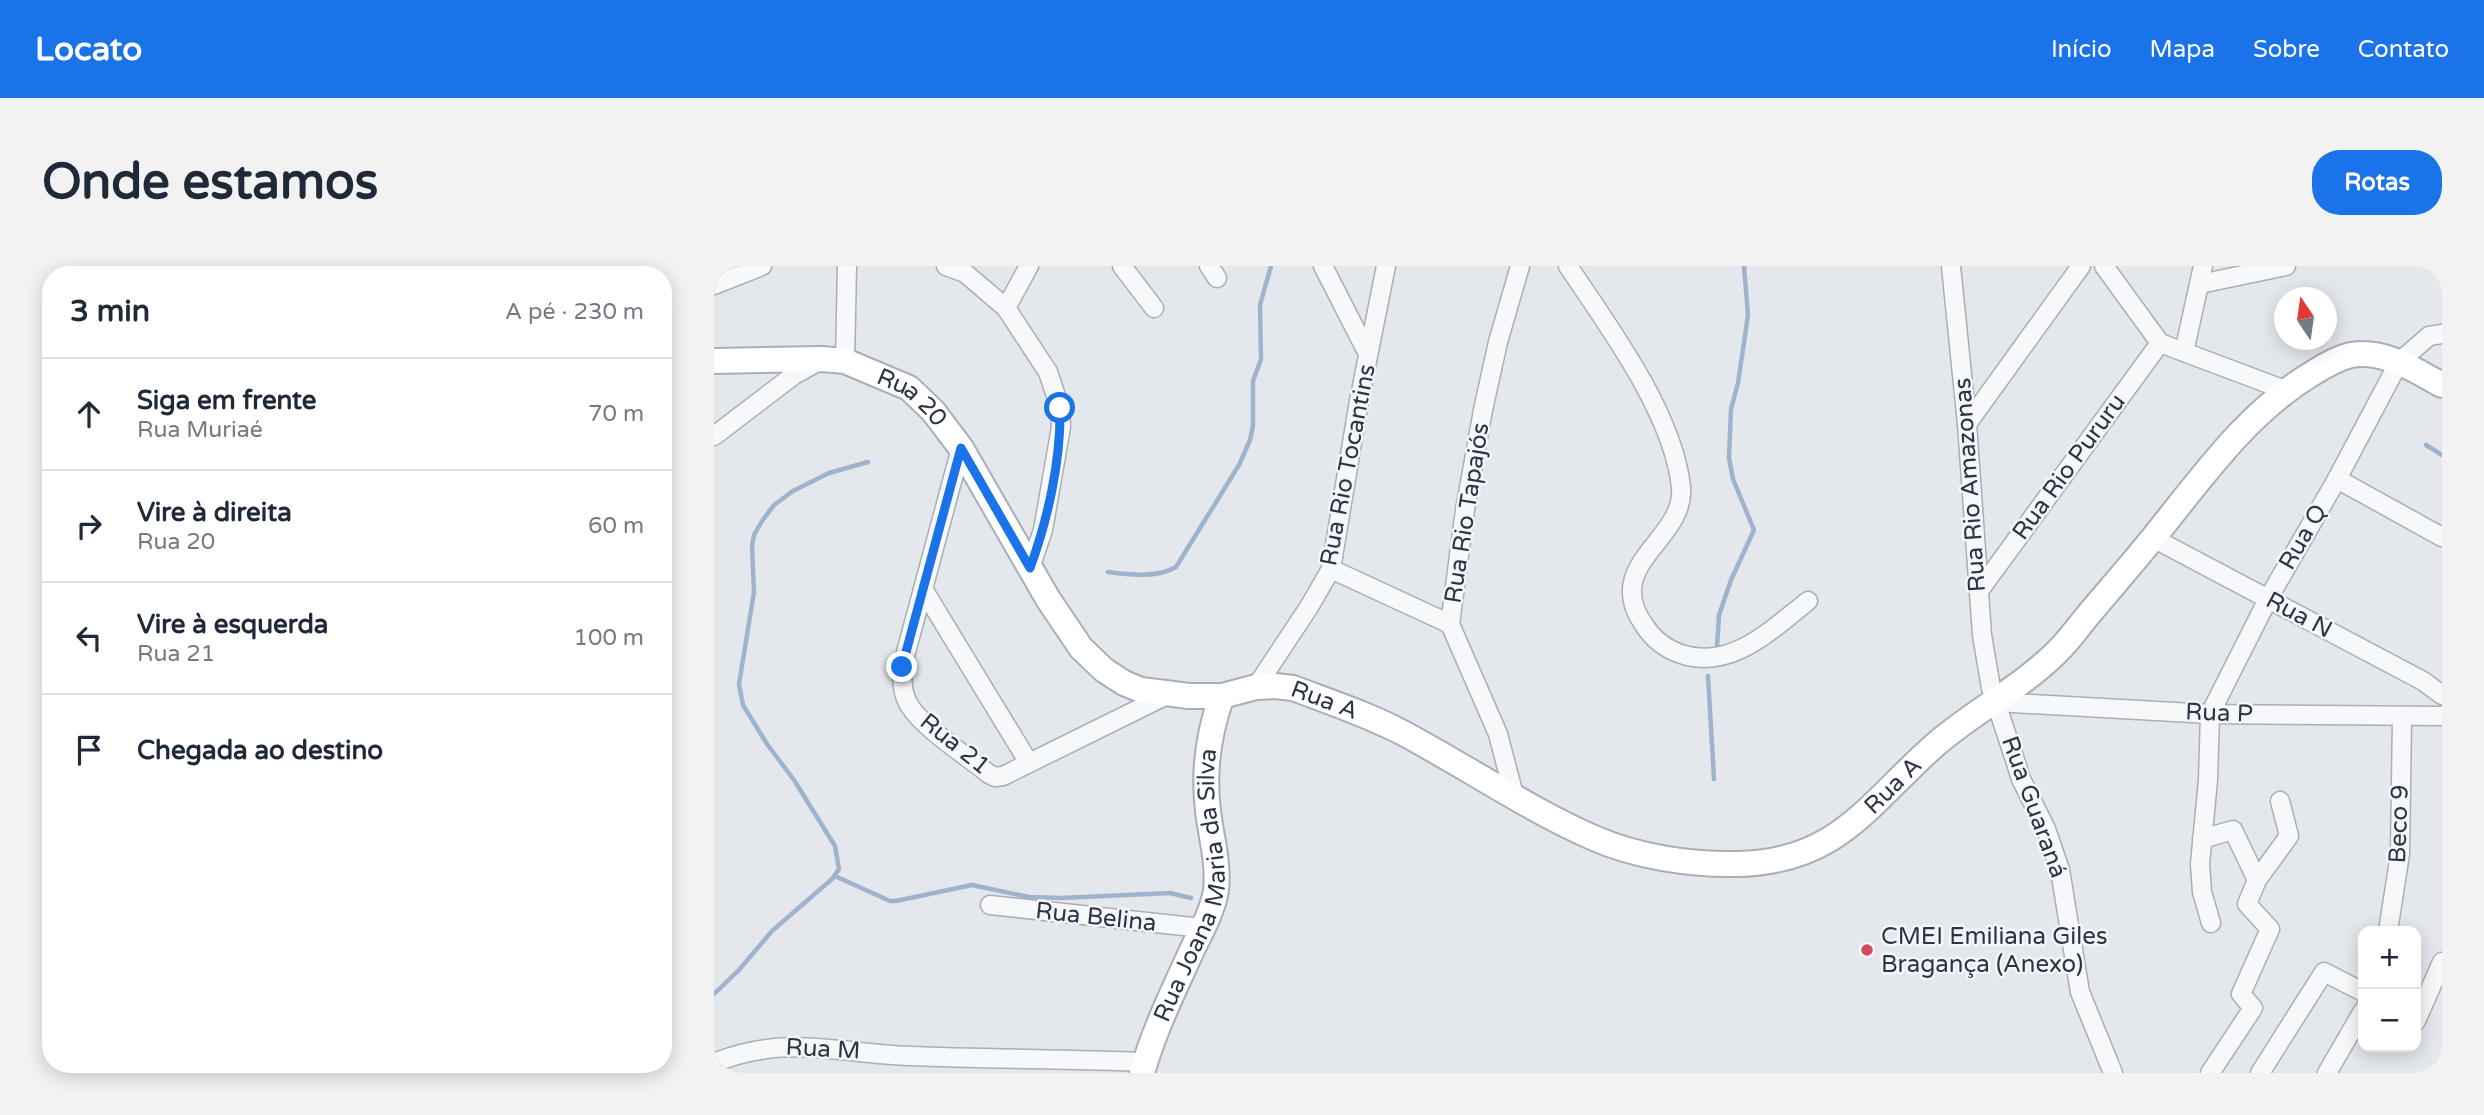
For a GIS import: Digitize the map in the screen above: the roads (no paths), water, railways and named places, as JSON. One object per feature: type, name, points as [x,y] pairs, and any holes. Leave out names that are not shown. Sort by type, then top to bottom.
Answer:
[{"type":"street","points":[[714,285],[762,266]]},
{"type":"street","points":[[714,436],[794,375],[833,360],[847,266]]},
{"type":"street","points":[[946,266],[965,274],[1006,308],[1048,372],[1060,408],[1060,427],[1044,530],[1030,568]]},
{"type":"street","points":[[1006,308],[1029,266]]},
{"type":"street","points":[[1122,266],[1154,308]]},
{"type":"street","points":[[1322,266],[1368,354]]},
{"type":"street","name":"Rua Rio Tocantins","points":[[1256,687],[1331,569],[1386,266]]},
{"type":"street","name":"Rua Rio Tapajós","points":[[1514,795],[1497,734],[1450,624],[1465,510],[1483,410],[1498,342],[1520,266]]},
{"type":"street","points":[[1568,266],[1625,350],[1664,427],[1677,467],[1681,488],[1679,506],[1668,527],[1639,566],[1633,580],[1634,607],[1648,631],[1669,649],[1700,658],[1716,657],[1758,640],[1808,601]]},
{"type":"street","name":"Rua Rio Amazonas","points":[[1951,266],[1967,424],[1986,665],[1996,702]]},
{"type":"street","points":[[1967,424],[2081,266]]},
{"type":"street","points":[[2104,266],[2160,343],[2286,390]]},
{"type":"street","points":[[2184,352],[2202,275],[2286,266]]},
{"type":"street","points":[[2399,362],[2429,336],[2442,334]]},
{"type":"street","name":"Rua Rio Pururu","points":[[1979,591],[2160,343]]},
{"type":"street","name":"Rua A","points":[[1222,696],[1256,687],[1293,688],[1400,731],[1595,839],[1660,857],[1720,864],[1781,860],[1816,848],[1853,824],[1934,746],[1996,702],[2057,652],[2231,444],[2286,390],[2325,366],[2351,355],[2376,355],[2399,362],[2442,385]]},
{"type":"street","name":"Rua 20","points":[[714,361],[833,360],[909,388],[933,411],[961,448],[1030,568],[1081,648],[1104,670],[1141,690],[1167,695],[1222,696]]},
{"type":"street","name":"Rua Q","points":[[2210,714],[2268,599],[2337,479],[2399,362]]},
{"type":"street","name":"Rua 21","points":[[961,448],[902,667],[902,687],[909,705],[922,720],[989,775],[995,777],[1003,776],[1167,695]]},
{"type":"street","points":[[2337,479],[2442,537]]},
{"type":"street","name":"Rua N","points":[[2153,538],[2424,681],[2442,695]]},
{"type":"street","points":[[1331,569],[1450,624]]},
{"type":"street","points":[[923,589],[1029,763]]},
{"type":"street","name":"Rua Joana Maria da Silva","points":[[1143,1068],[1151,1042],[1202,929],[1216,890],[1216,863],[1205,784],[1207,751],[1222,696]]},
{"type":"street","name":"Rua P","points":[[1996,702],[2210,714],[2442,716]]},
{"type":"street","name":"Rua Guaraná","points":[[1996,702],[2021,779],[2046,829],[2060,870],[2080,992],[2113,1073]]},
{"type":"street","points":[[2210,714],[2208,780],[2200,864],[2202,892],[2211,923]]},
{"type":"street","name":"Beco 9","points":[[2389,926],[2400,853],[2402,717]]},
{"type":"street","points":[[2210,1073],[2253,1008],[2241,994],[2270,929],[2247,904],[2257,880],[2289,836],[2280,801]]},
{"type":"street","points":[[2202,839],[2232,830],[2257,880]]},
{"type":"street","name":"Rua Belina","points":[[990,905],[1202,929]]},
{"type":"street","points":[[2421,1010],[2442,962]]},
{"type":"street","points":[[2260,1073],[2324,972],[2358,989]]},
{"type":"street","points":[[2328,1073],[2358,1020]]},
{"type":"street","name":"Rua M","points":[[714,1063],[770,1047],[795,1046],[906,1064],[1143,1068]]},
{"type":"waterway","points":[[1108,572],[1152,574],[1176,567],[1239,465],[1253,426],[1253,381],[1261,359],[1260,305],[1271,266]]},
{"type":"waterway","points":[[1717,647],[1719,615],[1731,580],[1754,530],[1733,479],[1729,458],[1731,409],[1738,383],[1748,315],[1744,266]]},
{"type":"waterway","points":[[2426,445],[2442,455]]},
{"type":"waterway","points":[[714,994],[739,970],[772,931],[832,879],[839,869],[835,846],[743,705],[739,684],[754,592],[754,535],[774,505],[793,491],[829,473],[868,462]]},
{"type":"waterway","points":[[1708,676],[1714,779]]},
{"type":"waterway","points":[[835,876],[890,901],[972,885],[1029,897],[1170,893],[1191,898]]},
{"type":"place","name":"CMEI Emiliana Giles Bragança (Anexo)","points":[[1867,950]]}]
